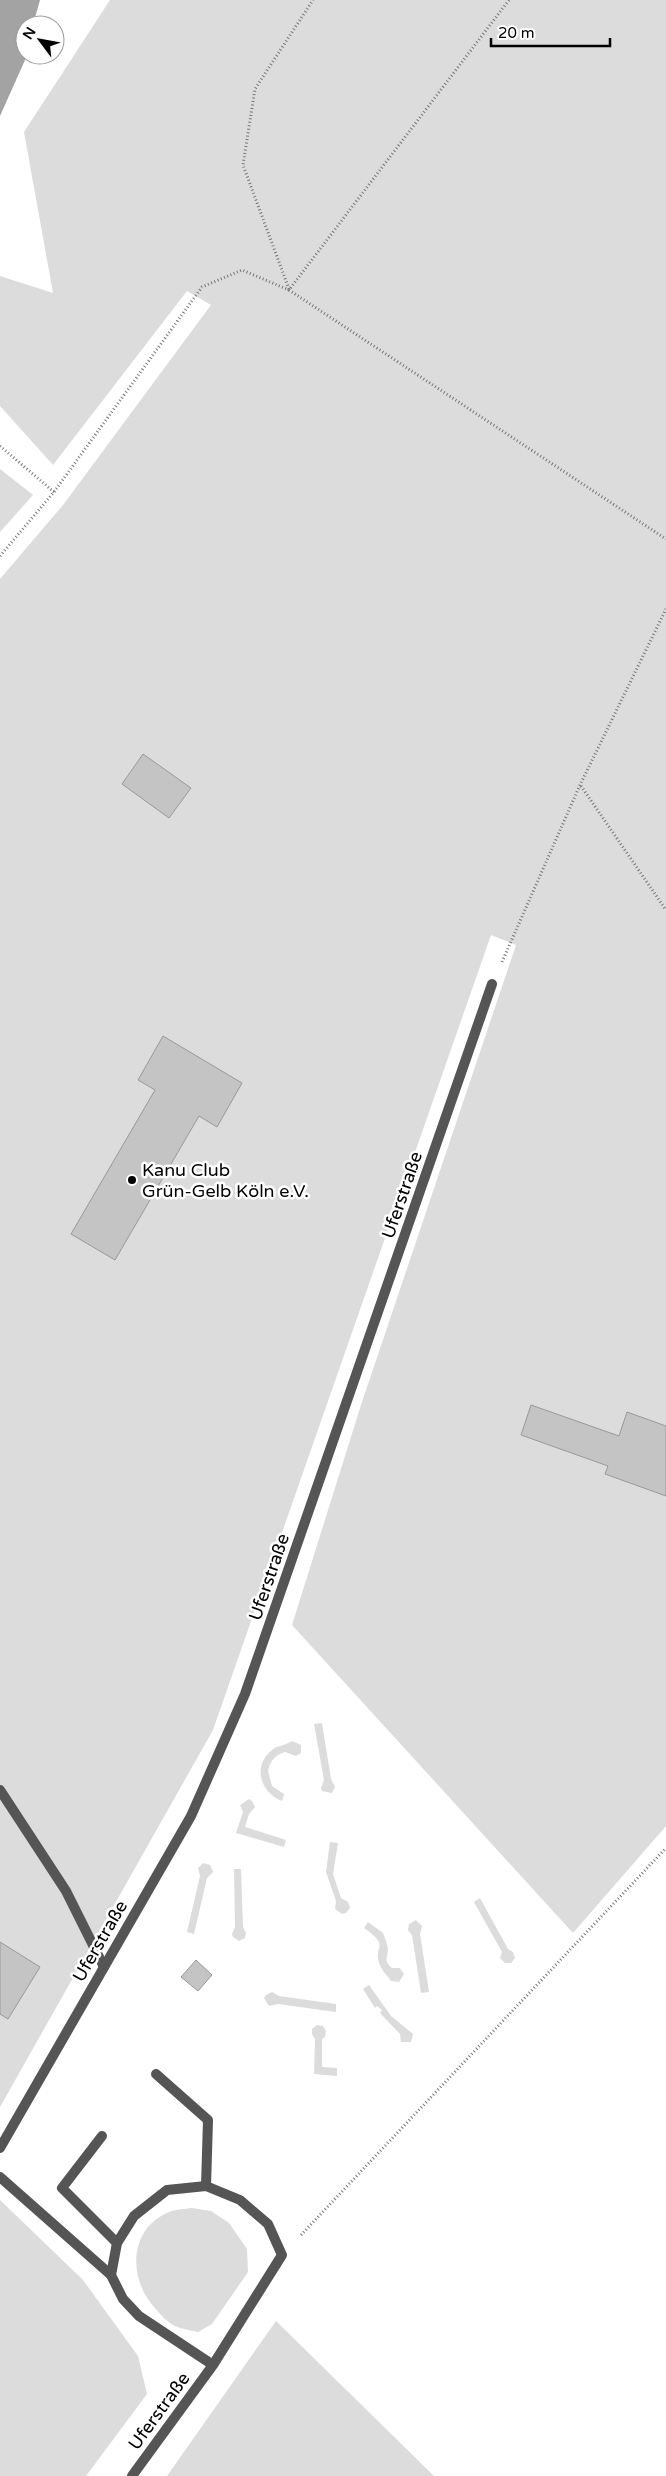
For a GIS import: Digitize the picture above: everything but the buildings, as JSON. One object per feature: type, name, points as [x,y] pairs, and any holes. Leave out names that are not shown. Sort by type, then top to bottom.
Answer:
[{"type":"street","name":"Uferstraße","points":[[0,2148],[191,1816],[245,1694],[492,984]]},
{"type":"street","points":[[0,1790],[66,1892],[104,1967]]},
{"type":"street","points":[[156,2074],[208,2120],[206,2186]]},
{"type":"street","points":[[102,2136],[62,2188],[117,2243]]},
{"type":"street","name":"Uferstraße","points":[[0,2177],[111,2275],[123,2299],[139,2316],[212,2365]]},
{"type":"street","points":[[111,2275],[117,2243],[134,2216],[167,2190],[206,2186],[240,2200],[268,2224],[282,2255]]},
{"type":"street","name":"Uferstraße","points":[[132,2476],[212,2365],[282,2255]]},
{"type":"path","points":[[289,290],[243,165],[255,89],[313,0]]},
{"type":"path","points":[[289,290],[509,0]]},
{"type":"path","points":[[0,556],[54,492],[202,287],[242,270],[289,290],[666,540]]},
{"type":"path","points":[[0,446],[54,492]]},
{"type":"path","points":[[492,984],[580,785],[666,609]]},
{"type":"path","points":[[580,785],[666,910]]},
{"type":"path","points":[[282,2255],[666,1848]]},
{"type":"shaded area","points":[[0,0],[40,0],[36,15],[15,15],[15,65],[23,65],[0,116]]},
{"type":"shaded area","points":[[110,0],[666,0],[666,1826],[573,1933],[292,1625],[361,1405],[516,945],[491,935],[213,1730],[0,2107],[0,579],[63,505],[211,305],[187,291],[53,465],[0,406],[0,276],[53,293],[24,132]]},
{"type":"shaded area","points":[[0,469],[33,495],[0,532]]},
{"type":"shaded area","points":[[322,1723],[331,1779],[335,1787],[332,1793],[322,1791],[321,1788],[324,1780],[314,1724]]},
{"type":"shaded area","points":[[292,1741],[301,1745],[301,1753],[296,1756],[285,1752],[278,1755],[270,1764],[268,1771],[272,1786],[284,1794],[282,1801],[264,1786],[261,1772],[262,1764],[265,1757],[273,1749]]},
{"type":"shaded area","points":[[249,1799],[255,1807],[249,1814],[245,1827],[286,1840],[284,1847],[236,1833],[243,1812],[240,1805]]},
{"type":"shaded area","points":[[330,1842],[338,1843],[333,1874],[341,1898],[348,1902],[350,1908],[346,1913],[342,1914],[335,1909],[336,1901],[326,1872]]},
{"type":"shaded area","points":[[203,1863],[210,1865],[213,1872],[207,1878],[194,1934],[187,1932],[200,1876],[198,1868]]},
{"type":"shaded area","points":[[234,1869],[241,1869],[243,1927],[246,1933],[245,1938],[239,1941],[232,1934],[235,1927]]},
{"type":"shaded area","points":[[480,1898],[508,1949],[513,1952],[515,1958],[511,1963],[505,1963],[500,1958],[502,1952],[474,1902]]},
{"type":"shaded area","points":[[416,1920],[422,1926],[420,1934],[429,1992],[421,1993],[412,1935],[408,1930],[409,1924]]},
{"type":"shaded area","points":[[368,1922],[383,1933],[388,1948],[388,1964],[392,1968],[400,1968],[404,1974],[399,1982],[391,1981],[381,1967],[378,1958],[379,1943],[364,1928]]},
{"type":"shaded area","points":[[369,1985],[391,2016],[413,2034],[411,2042],[401,2042],[400,2034],[380,2013],[382,2010],[377,2006],[375,2008],[363,1989]]},
{"type":"shaded area","points":[[272,1992],[279,1996],[336,2004],[336,2012],[278,2004],[269,2006],[264,1998]]},
{"type":"shaded area","points":[[317,2025],[323,2026],[326,2031],[325,2037],[322,2039],[322,2067],[337,2068],[337,2076],[314,2074],[315,2039],[312,2029]]},
{"type":"shaded area","points":[[0,2200],[83,2280],[138,2356],[147,2394],[86,2476],[0,2476]]},
{"type":"shaded area","points":[[192,2208],[211,2211],[229,2223],[247,2249],[248,2272],[212,2324],[198,2332],[175,2326],[162,2316],[146,2296],[140,2283],[137,2269],[139,2242],[146,2230],[156,2220],[169,2212]]},
{"type":"shaded area","points":[[276,2321],[434,2476],[167,2476]]},
{"type":"place","name":"Kanu Club Grün-Gelb Köln e.V.","points":[[132,1180]]}]
